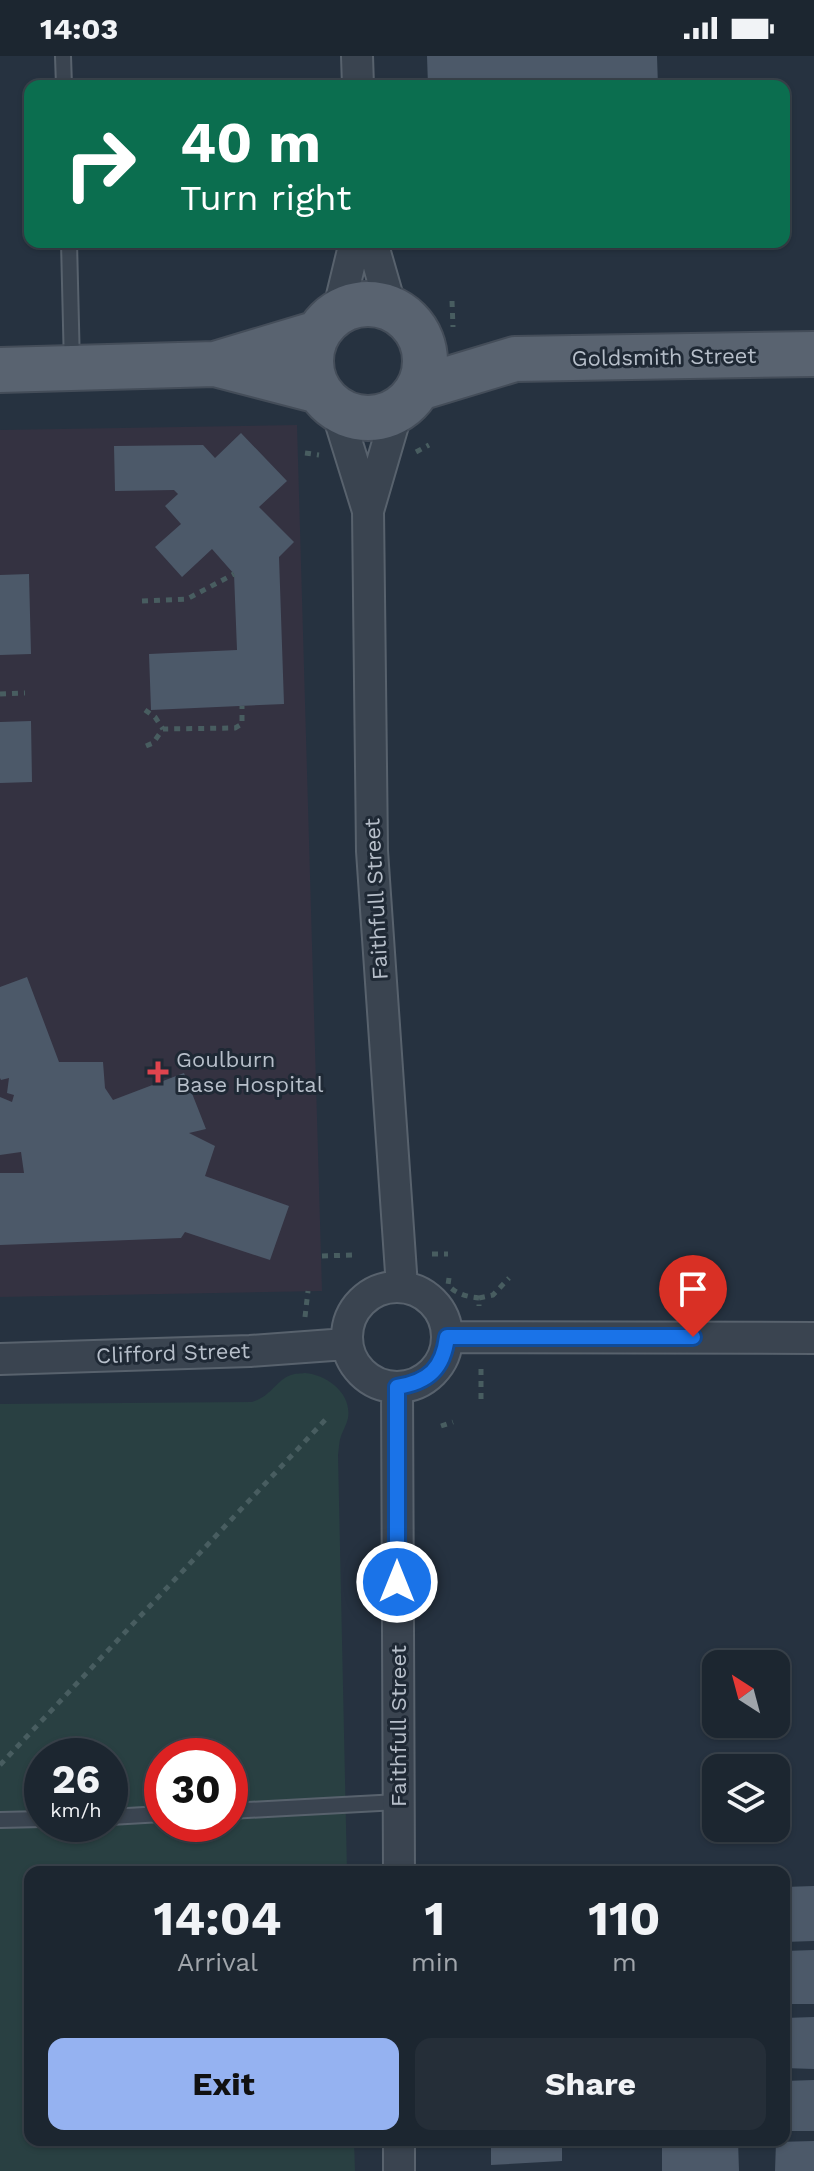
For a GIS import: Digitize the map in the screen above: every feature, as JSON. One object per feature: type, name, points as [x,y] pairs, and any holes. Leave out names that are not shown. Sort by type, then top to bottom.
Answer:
[{"type":"main road","points":[[0,370],[215,364],[328,322],[355,305],[373,303],[421,323],[425,350],[425,369],[408,398],[391,414],[372,418],[353,416],[327,400],[215,364]]},
{"type":"main road","points":[[327,400],[315,382],[311,365],[312,348],[328,322]]},
{"type":"main road","name":"Goldsmith Street","points":[[421,323],[515,359]]},
{"type":"main road","name":"Goldsmith Street","points":[[408,398],[515,359],[814,354]]},
{"type":"street","points":[[357,56],[358,80]]},
{"type":"street","points":[[328,322],[353,248]]},
{"type":"street","points":[[376,248],[421,323]]},
{"type":"street","name":"Faithfull Street","points":[[368,511],[408,398]]},
{"type":"street","name":"Faithfull Street","points":[[327,400],[368,511],[372,851],[402,1287]]},
{"type":"street","points":[[387,1287],[402,1287],[417,1290],[439,1309],[445,1322],[445,1352],[438,1366],[413,1385],[383,1386],[370,1380],[353,1363],[346,1344],[347,1328],[360,1302],[387,1287]]},
{"type":"street","points":[[447,1337],[814,1338]]},
{"type":"street","name":"Clifford Street","points":[[0,1359],[250,1351],[346,1344]]},
{"type":"street","name":"Faithfull Street","points":[[397,1387],[399,1866]]},
{"type":"street","points":[[399,2146],[399,2171]]},
{"type":"lane","points":[[63,56],[64,80]]},
{"type":"lane","points":[[69,248],[73,369]]},
{"type":"lane","points":[[248,1810],[398,1802]]},
{"type":"lane","points":[[0,1820],[24,1819]]},
{"type":"path","points":[[421,323],[452,301]]},
{"type":"path","points":[[142,601],[187,599],[234,574]]},
{"type":"path","points":[[0,694],[25,693]]},
{"type":"path","points":[[163,729],[235,728],[242,724],[242,706]]},
{"type":"path","points":[[145,710],[155,717],[163,729]]},
{"type":"path","points":[[146,746],[153,743],[163,729]]},
{"type":"path","points":[[432,1254],[448,1254]]},
{"type":"path","points":[[322,1256],[353,1255]]},
{"type":"path","points":[[449,1278],[448,1285],[454,1291],[479,1298],[493,1295],[509,1278]]},
{"type":"path","points":[[305,1318],[308,1291]]},
{"type":"path","points":[[479,1298],[479,1306]]},
{"type":"path","points":[[481,1369],[481,1399]]},
{"type":"path","points":[[0,1765],[327,1418]]},
{"type":"path","points":[[441,1426],[453,1422]]},
{"type":"shaded area","name":"Goulburn Base Hospital","points":[[297,425],[322,1291],[0,1297],[0,430]]},
{"type":"green space","points":[[303,1373],[322,1377],[342,1393],[348,1409],[338,1455],[347,1866],[24,1866],[24,2146],[354,2146],[355,2171],[0,2171],[0,1404],[252,1402],[286,1377]]},
{"type":"building","points":[[427,56],[657,56],[658,80],[428,80]]},
{"type":"building","points":[[241,433],[287,481],[259,507],[294,542],[279,557],[284,704],[151,710],[149,654],[237,650],[234,574],[212,549],[182,577],[155,547],[181,524],[165,506],[178,494],[174,490],[115,491],[114,446],[203,445],[215,458]]},
{"type":"building","points":[[29,574],[31,654],[0,655],[0,575]]},
{"type":"building","points":[[31,721],[32,782],[0,783],[0,722]]},
{"type":"building","points":[[27,977],[59,1062],[103,1062],[105,1088],[113,1100],[184,1073],[206,1129],[189,1133],[215,1146],[205,1176],[289,1206],[270,1260],[185,1232],[181,1238],[0,1245],[0,1173],[24,1173],[21,1152],[0,1155],[0,1097],[12,1102],[14,1095],[7,1093],[9,1078],[0,1078],[0,987]]},
{"type":"building","points":[[814,1886],[814,1941],[790,1942],[790,1887]]},
{"type":"building","points":[[814,1950],[814,2004],[790,2004],[790,1951]]},
{"type":"building","points":[[814,2017],[814,2069],[790,2068],[790,2018]]},
{"type":"building","points":[[814,2080],[814,2131],[790,2131],[790,2081]]},
{"type":"building","points":[[814,2141],[814,2171],[775,2171],[776,2146],[790,2146],[790,2142]]},
{"type":"building","points":[[491,2146],[562,2146],[562,2161],[491,2165]]},
{"type":"building","points":[[662,2146],[738,2146],[739,2171],[662,2171]]},
{"type":"place","name":"Goulburn Base Hospital","points":[[158,1072]]},
{"type":"route","points":[[397,1582],[397,1387],[413,1385],[427,1377],[438,1366],[445,1352],[447,1337],[693,1337]]}]
